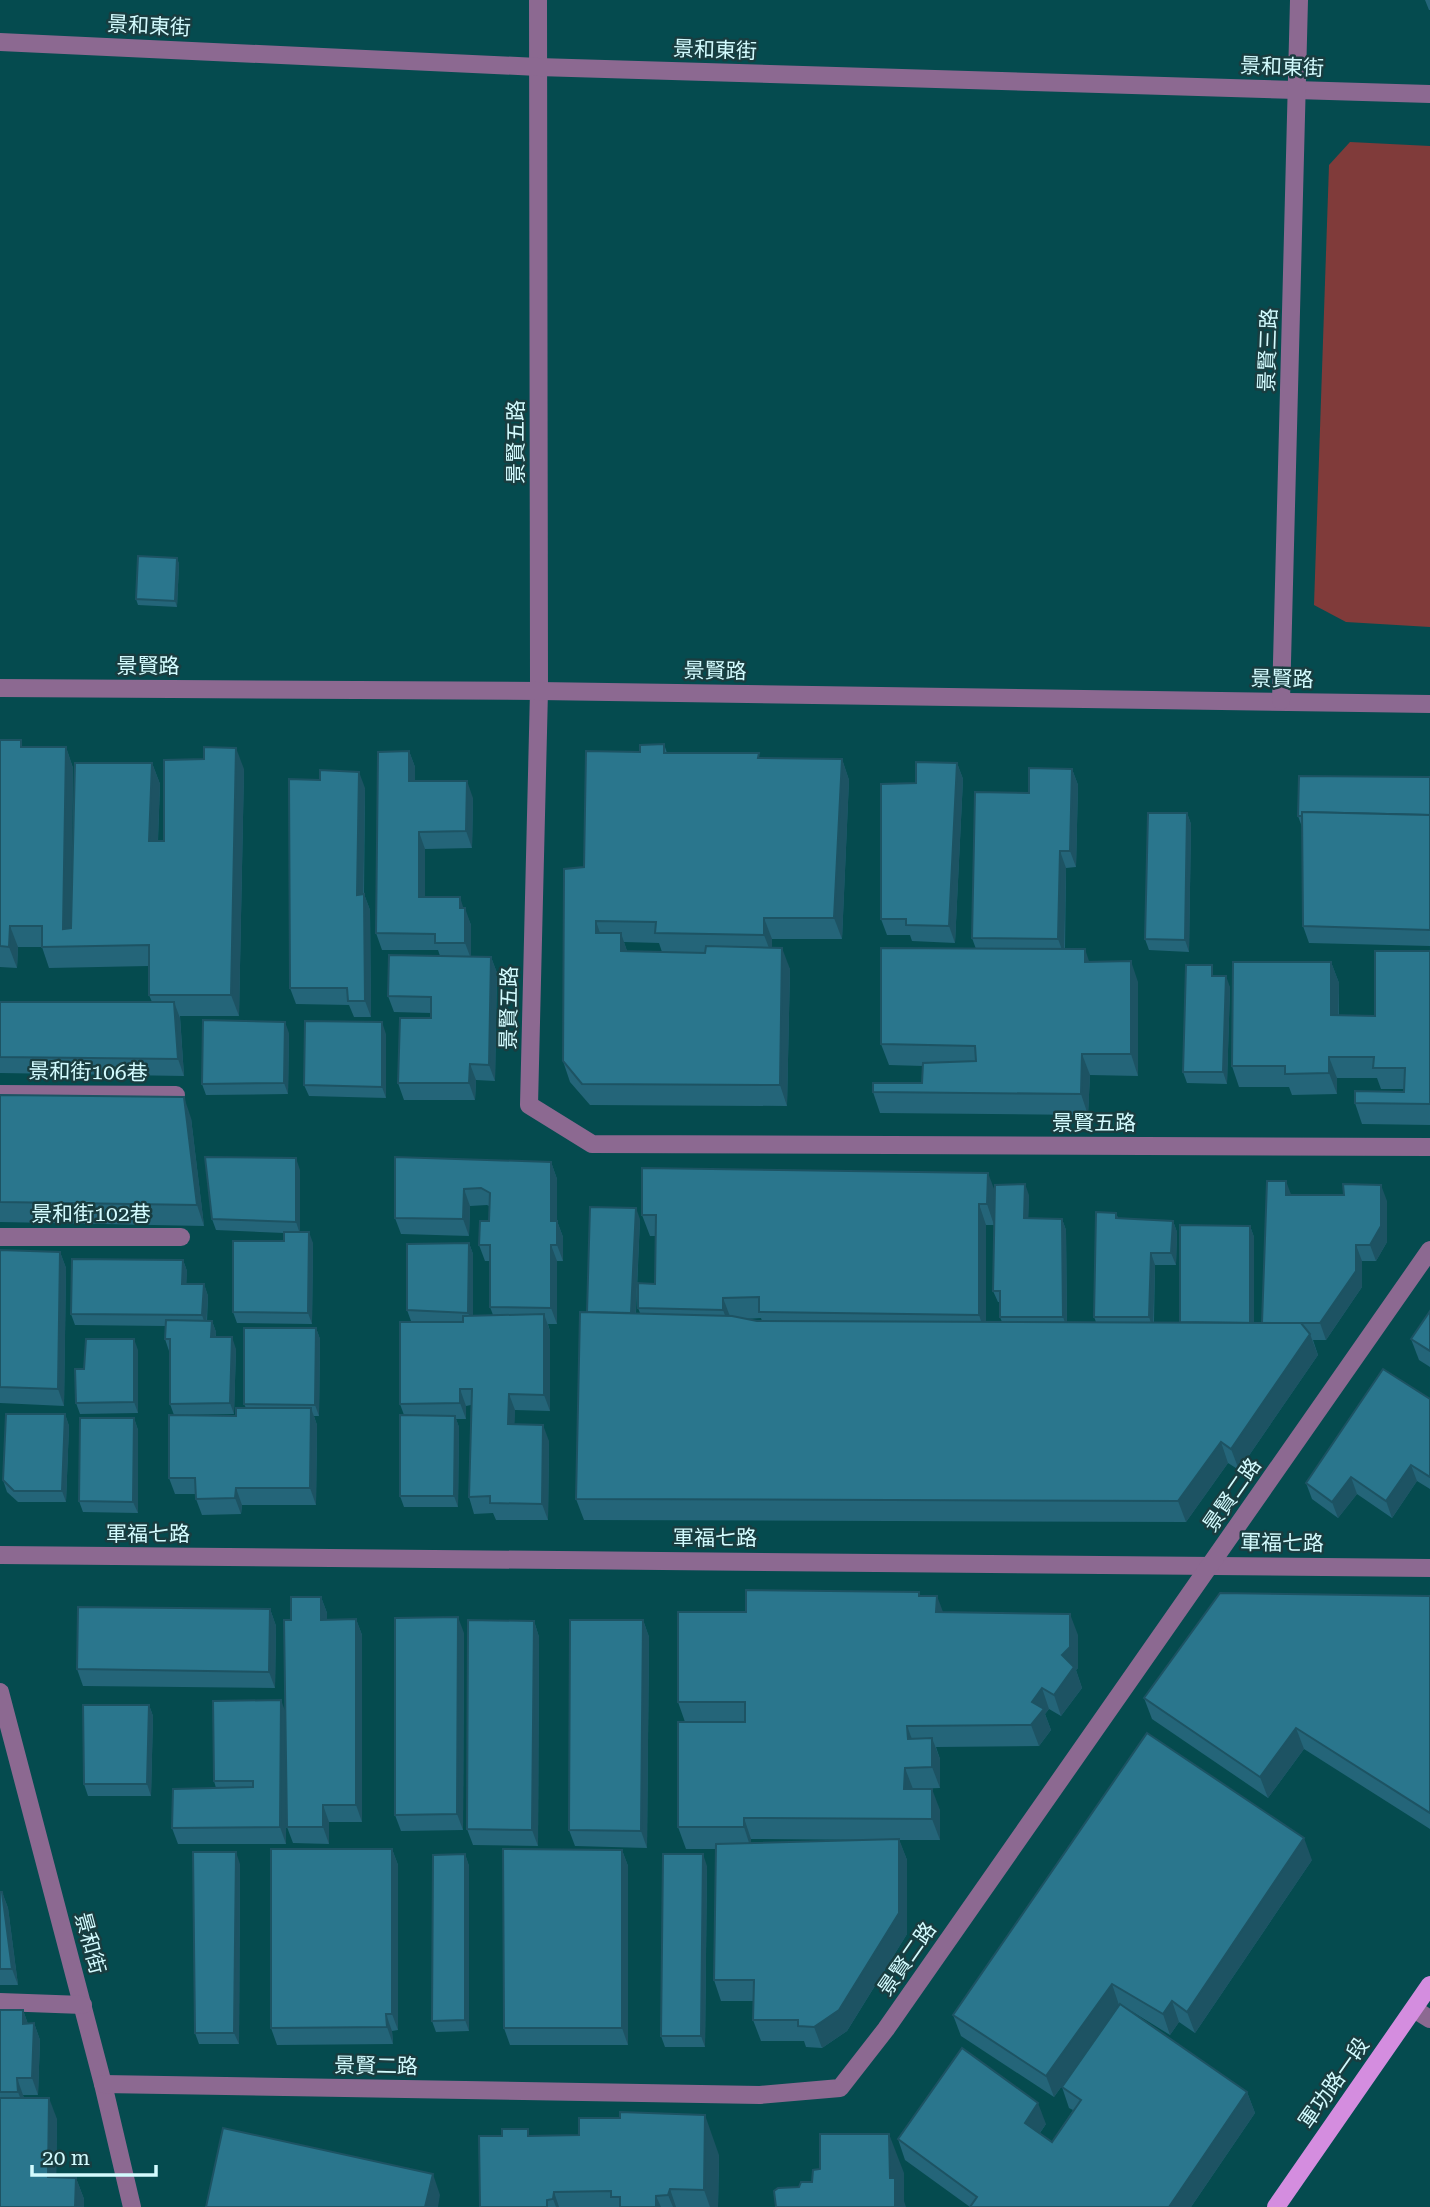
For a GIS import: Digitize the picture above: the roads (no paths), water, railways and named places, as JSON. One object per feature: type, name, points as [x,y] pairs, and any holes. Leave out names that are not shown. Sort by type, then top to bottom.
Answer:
[{"type":"main road","name":"軍功路一段","points":[[1276,2207],[1430,1985]]},
{"type":"street","name":"景賢五路","points":[[538,0],[540,691],[529,1105],[592,1144],[1430,1147]]},
{"type":"street","name":"景賢三路","points":[[1281,701],[1299,0]]},
{"type":"street","name":"景和東街","points":[[0,41],[538,67],[1430,94]]},
{"type":"street","name":"景賢路","points":[[0,688],[540,691],[1430,704]]},
{"type":"street","name":"景和街106巷","points":[[0,1094],[176,1096]]},
{"type":"street","name":"景和街102巷","points":[[0,1237],[181,1237]]},
{"type":"street","name":"景賢二路","points":[[103,2084],[760,2095],[840,2088],[886,2029],[1430,1251]]},
{"type":"street","name":"軍福七路","points":[[0,1555],[1430,1568]]},
{"type":"street","name":"景和街","points":[[0,1692],[83,2005],[132,2207]]},
{"type":"street","points":[[0,2001],[83,2005]]},
{"type":"street","points":[[1414,2009],[1430,2019]]}]
